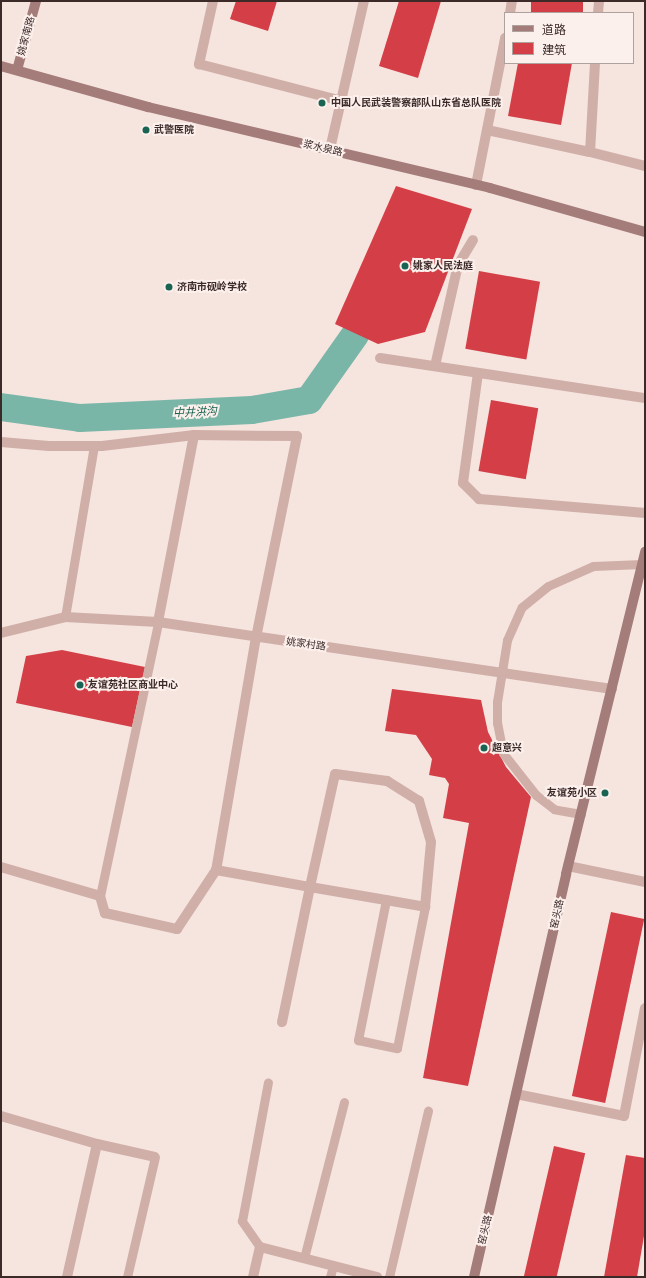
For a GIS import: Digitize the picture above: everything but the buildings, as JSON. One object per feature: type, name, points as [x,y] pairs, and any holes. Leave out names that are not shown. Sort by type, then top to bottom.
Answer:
[{"type":"main road","name":"姚家南路","points":[[17,70],[36,1]]},
{"type":"main road","name":"浆水泉路","points":[[1,66],[148,107],[330,149],[476,185],[645,232]]},
{"type":"main road","name":"窑头路","points":[[474,1277],[568,866],[645,552]]},
{"type":"street","points":[[213,1],[199,64],[342,101]]},
{"type":"street","points":[[330,149],[364,1]]},
{"type":"street","points":[[510,12],[512,1]]},
{"type":"street","points":[[598,12],[599,1]]},
{"type":"street","points":[[476,185],[504,43]]},
{"type":"street","points":[[590,152],[595,64]]},
{"type":"street","points":[[487,130],[590,152],[645,166]]},
{"type":"street","points":[[435,366],[458,265],[473,240]]},
{"type":"street","points":[[380,358],[645,398]]},
{"type":"street","points":[[478,373],[463,483],[479,499],[645,513]]},
{"type":"street","points":[[158,622],[194,435]]},
{"type":"street","points":[[1,442],[94,446],[194,435],[297,436],[256,637],[216,870],[178,930],[105,913],[100,896],[1,867]]},
{"type":"street","name":"姚家村路","points":[[1,633],[65,617],[158,622],[612,689]]},
{"type":"street","points":[[216,870],[310,887],[425,907],[431,842],[419,801],[387,780],[336,774],[310,887],[282,1022]]},
{"type":"street","points":[[568,866],[645,882]]},
{"type":"street","points":[[516,1094],[624,1116],[645,1008]]},
{"type":"street","points":[[1,1116],[97,1144],[156,1157]]},
{"type":"street","points":[[68,1277],[97,1144]]},
{"type":"street","points":[[254,1277],[260,1247],[377,1277]]},
{"type":"lane","points":[[65,617],[94,446]]},
{"type":"lane","points":[[581,814],[554,809],[536,795],[503,753],[497,723],[501,673],[507,640],[522,607],[548,586],[593,566],[642,564]]},
{"type":"lane","points":[[100,896],[158,622]]},
{"type":"lane","points":[[386,900],[358,1040],[397,1048],[425,907]]},
{"type":"lane","points":[[260,1247],[242,1221],[268,1082]]},
{"type":"lane","points":[[304,1258],[344,1102]]},
{"type":"lane","points":[[389,1277],[428,1111]]},
{"type":"lane","points":[[128,1277],[156,1157]]},
{"type":"lane","points":[[330,1277],[333,1266]]},
{"type":"waterway","name":"中井洪沟","points":[[1,407],[80,418],[252,410],[309,400],[355,335]]},
{"type":"place","name":"中国人民武装警察部队山东省总队医院","points":[[322,103]]},
{"type":"place","name":"武警医院","points":[[146,130]]},
{"type":"place","name":"姚家人民法庭","points":[[405,266]]},
{"type":"place","name":"济南市砚岭学校","points":[[169,287]]},
{"type":"place","name":"友谊苑社区商业中心","points":[[80,685]]},
{"type":"place","name":"超意兴","points":[[484,748]]},
{"type":"place","name":"友谊苑小区","points":[[605,793]]}]
